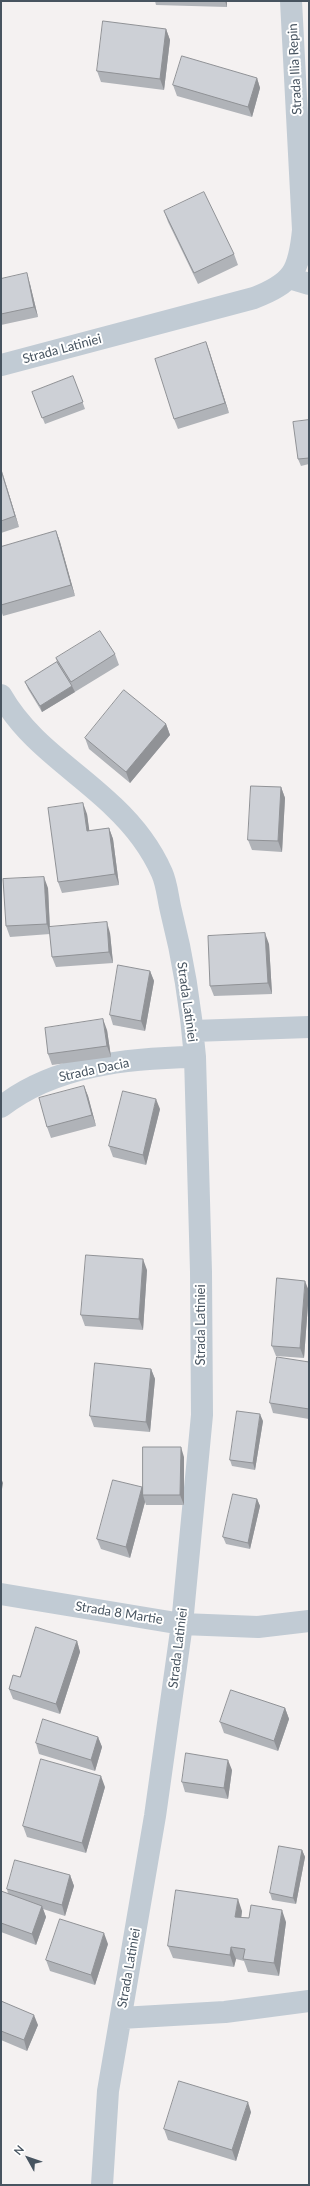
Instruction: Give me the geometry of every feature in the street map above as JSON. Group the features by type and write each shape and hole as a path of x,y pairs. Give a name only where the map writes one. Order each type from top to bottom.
{"street":[{"name":"Strada Ilia Repin","path":"124,333 254,298 299,281 303,230 291,1"},
{"name":"Strada Latiniei","path":"1,365 124,333"},
{"name":"Strada Latiniei","path":"1,695 11,713 49,753 114,806 138,832 162,873 177,934 193,1031 195,1057 201,1272 202,1415 182,1624 155,1816 108,2091 102,2185"},
{"path":"193,1031 309,1027"},
{"name":"Strada Dacia","path":"1,1107 18,1093 51,1079 111,1063 195,1057"},
{"name":"Strada 8 Martie","path":"1,1594 182,1624 258,1627 309,1621"},
{"name":"Strada Latiniei","path":"121,2018 225,2012 309,2001"}],"building":[{"path":"103,21 166,29 160,79 97,71"},
{"path":"182,56 257,78 248,107 173,85"},
{"path":"204,192 234,254 194,273 164,211"},
{"path":"27,273 34,307 1,314 1,279"},
{"path":"206,342 225,403 174,419 155,359"},
{"path":"73,376 83,402 42,418 32,392"},
{"path":"309,420 309,458 298,459 293,422"},
{"path":"1,470 15,516 1,521"},
{"path":"56,531 71,585 1,605 1,547"},
{"path":"100,631 115,654 71,682 56,658"},
{"path":"57,662 72,686 40,706 25,682"},
{"path":"124,690 166,724 126,772 85,738"},
{"path":"251,786 281,787 278,841 248,840"},
{"path":"83,803 87,831 109,828 115,874 58,882 48,808"},
{"path":"44,877 47,924 6,926 3,879"},
{"path":"107,922 109,952 52,957 49,927"},
{"path":"265,933 268,983 210,986 208,936"},
{"path":"118,965 150,971 141,1021 110,1015"},
{"path":"103,1019 107,1046 48,1054 45,1028"},
{"path":"84,1086 92,1115 47,1127 39,1098"},
{"path":"123,1091 156,1099 143,1155 109,1146"},
{"path":"86,1255 143,1259 139,1319 81,1315"},
{"path":"277,1278 305,1281 300,1348 272,1346"},
{"path":"277,1357 309,1362 309,1409 270,1403"},
{"path":"95,1363 151,1369 146,1422 90,1416"},
{"path":"237,1411 260,1414 253,1463 230,1460"},
{"path":"143,1447 181,1447 180,1495 143,1495"},
{"path":"113,1480 142,1487 126,1547 97,1539"},
{"path":"233,1494 257,1499 248,1543 223,1537"},
{"path":"36,1627 77,1641 56,1704 9,1689 13,1675 20,1677"},
{"path":"231,1690 285,1708 274,1741 220,1722"},
{"path":"43,1719 98,1737 91,1760 36,1743"},
{"path":"186,1753 228,1760 224,1788 182,1782"},
{"path":"41,1759 101,1776 82,1843 23,1826"},
{"path":"279,1846 302,1850 293,1898 270,1893"},
{"path":"15,1860 70,1875 62,1905 7,1889"},
{"path":"176,1890 238,1899 235,1917 249,1918 251,1905 282,1910 274,1963 243,1959 245,1949 231,1947 230,1955 168,1946"},
{"path":"1,1891 42,1906 32,1934 1,1923"},
{"path":"60,1919 104,1933 91,1975 46,1960"},
{"path":"1,2001 34,2015 24,2040 1,2031"},
{"path":"179,2081 248,2102 232,2150 164,2129"}]}
